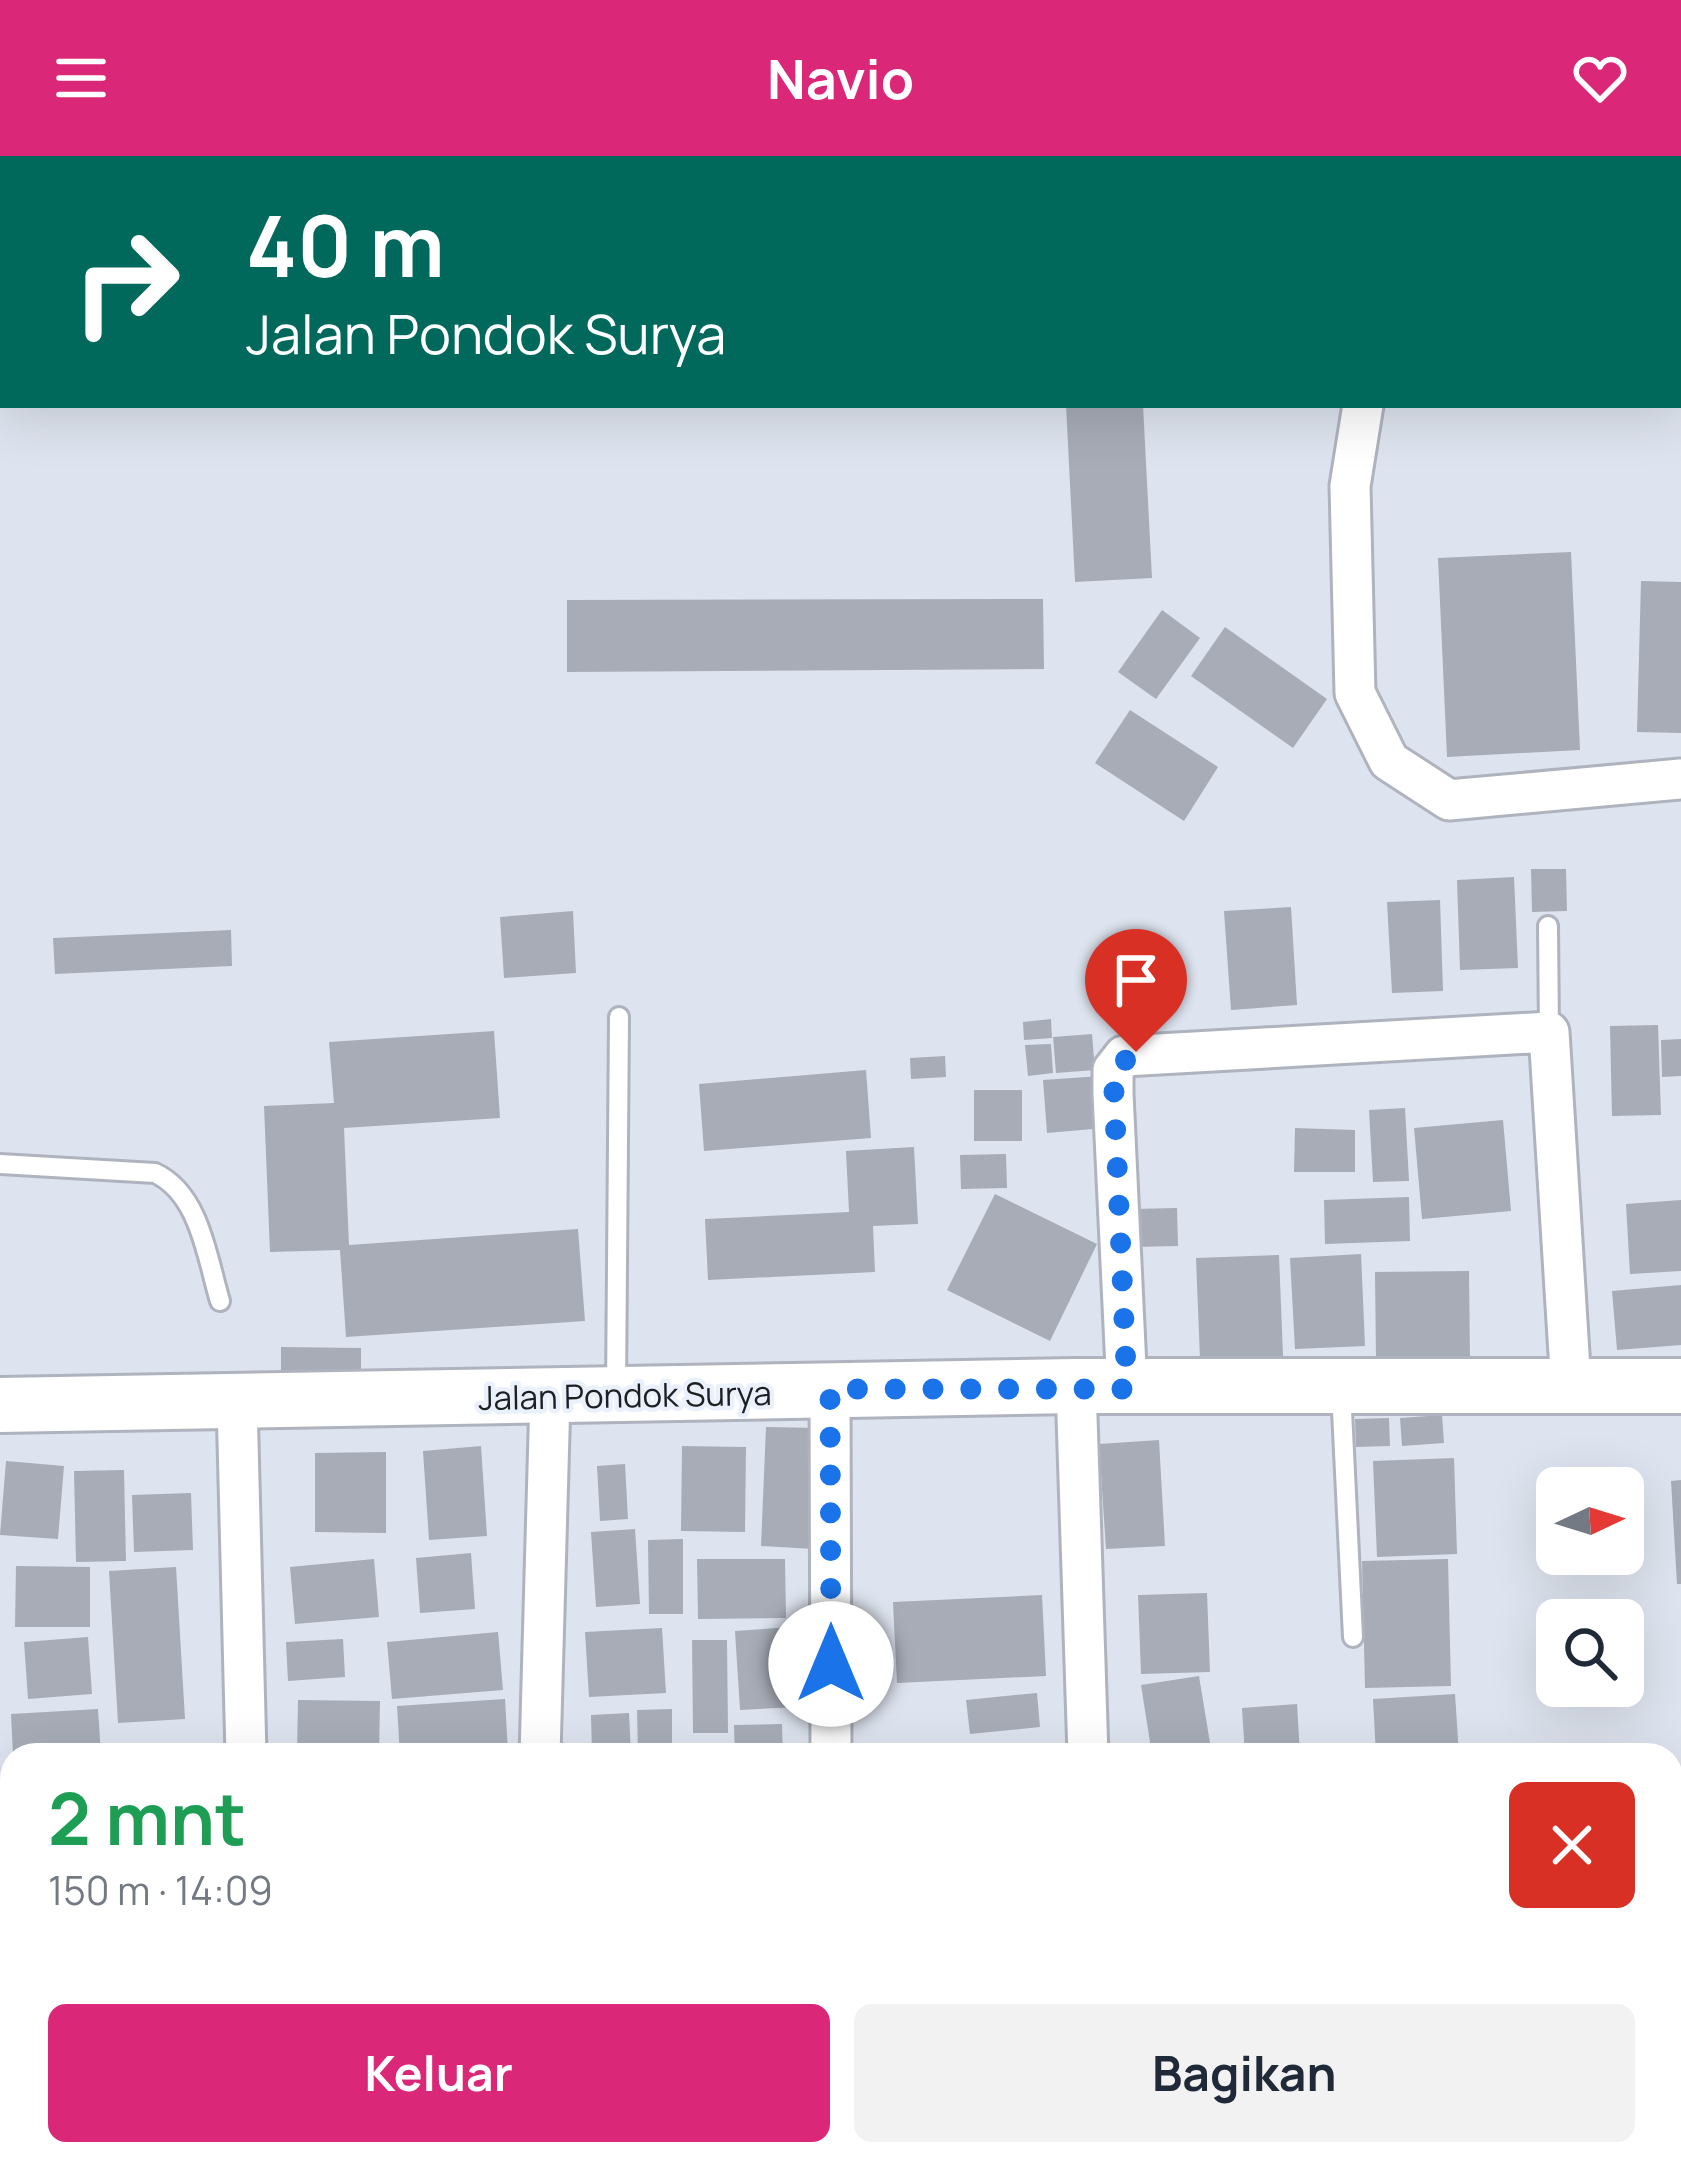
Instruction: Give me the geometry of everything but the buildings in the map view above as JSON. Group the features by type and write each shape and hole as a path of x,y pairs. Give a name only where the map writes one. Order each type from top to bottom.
{"street":[{"path":"1363,408 1350,486 1355,693 1389,761 1449,800 1681,778"},
{"path":"1088,1743 1113,1070 1124,1056 1549,1032 1571,1386"},
{"name":"Jalan Pondok Surya","path":"0,1405 830,1389 1681,1386"},
{"path":"830,1389 831,1743"},
{"path":"540,1743 550,1397"},
{"path":"237,1402 247,1743"}],"lane":[{"path":"1548,926 1549,1032"},
{"path":"616,1396 619,1017"},
{"path":"0,1164 155,1172 168,1179 181,1191 200,1232 220,1301"},
{"path":"1340,1384 1353,1637"}],"route":[{"path":"831,1664 830,1389 1127,1389 1113,1070 1124,1056 1136,1052"}]}
